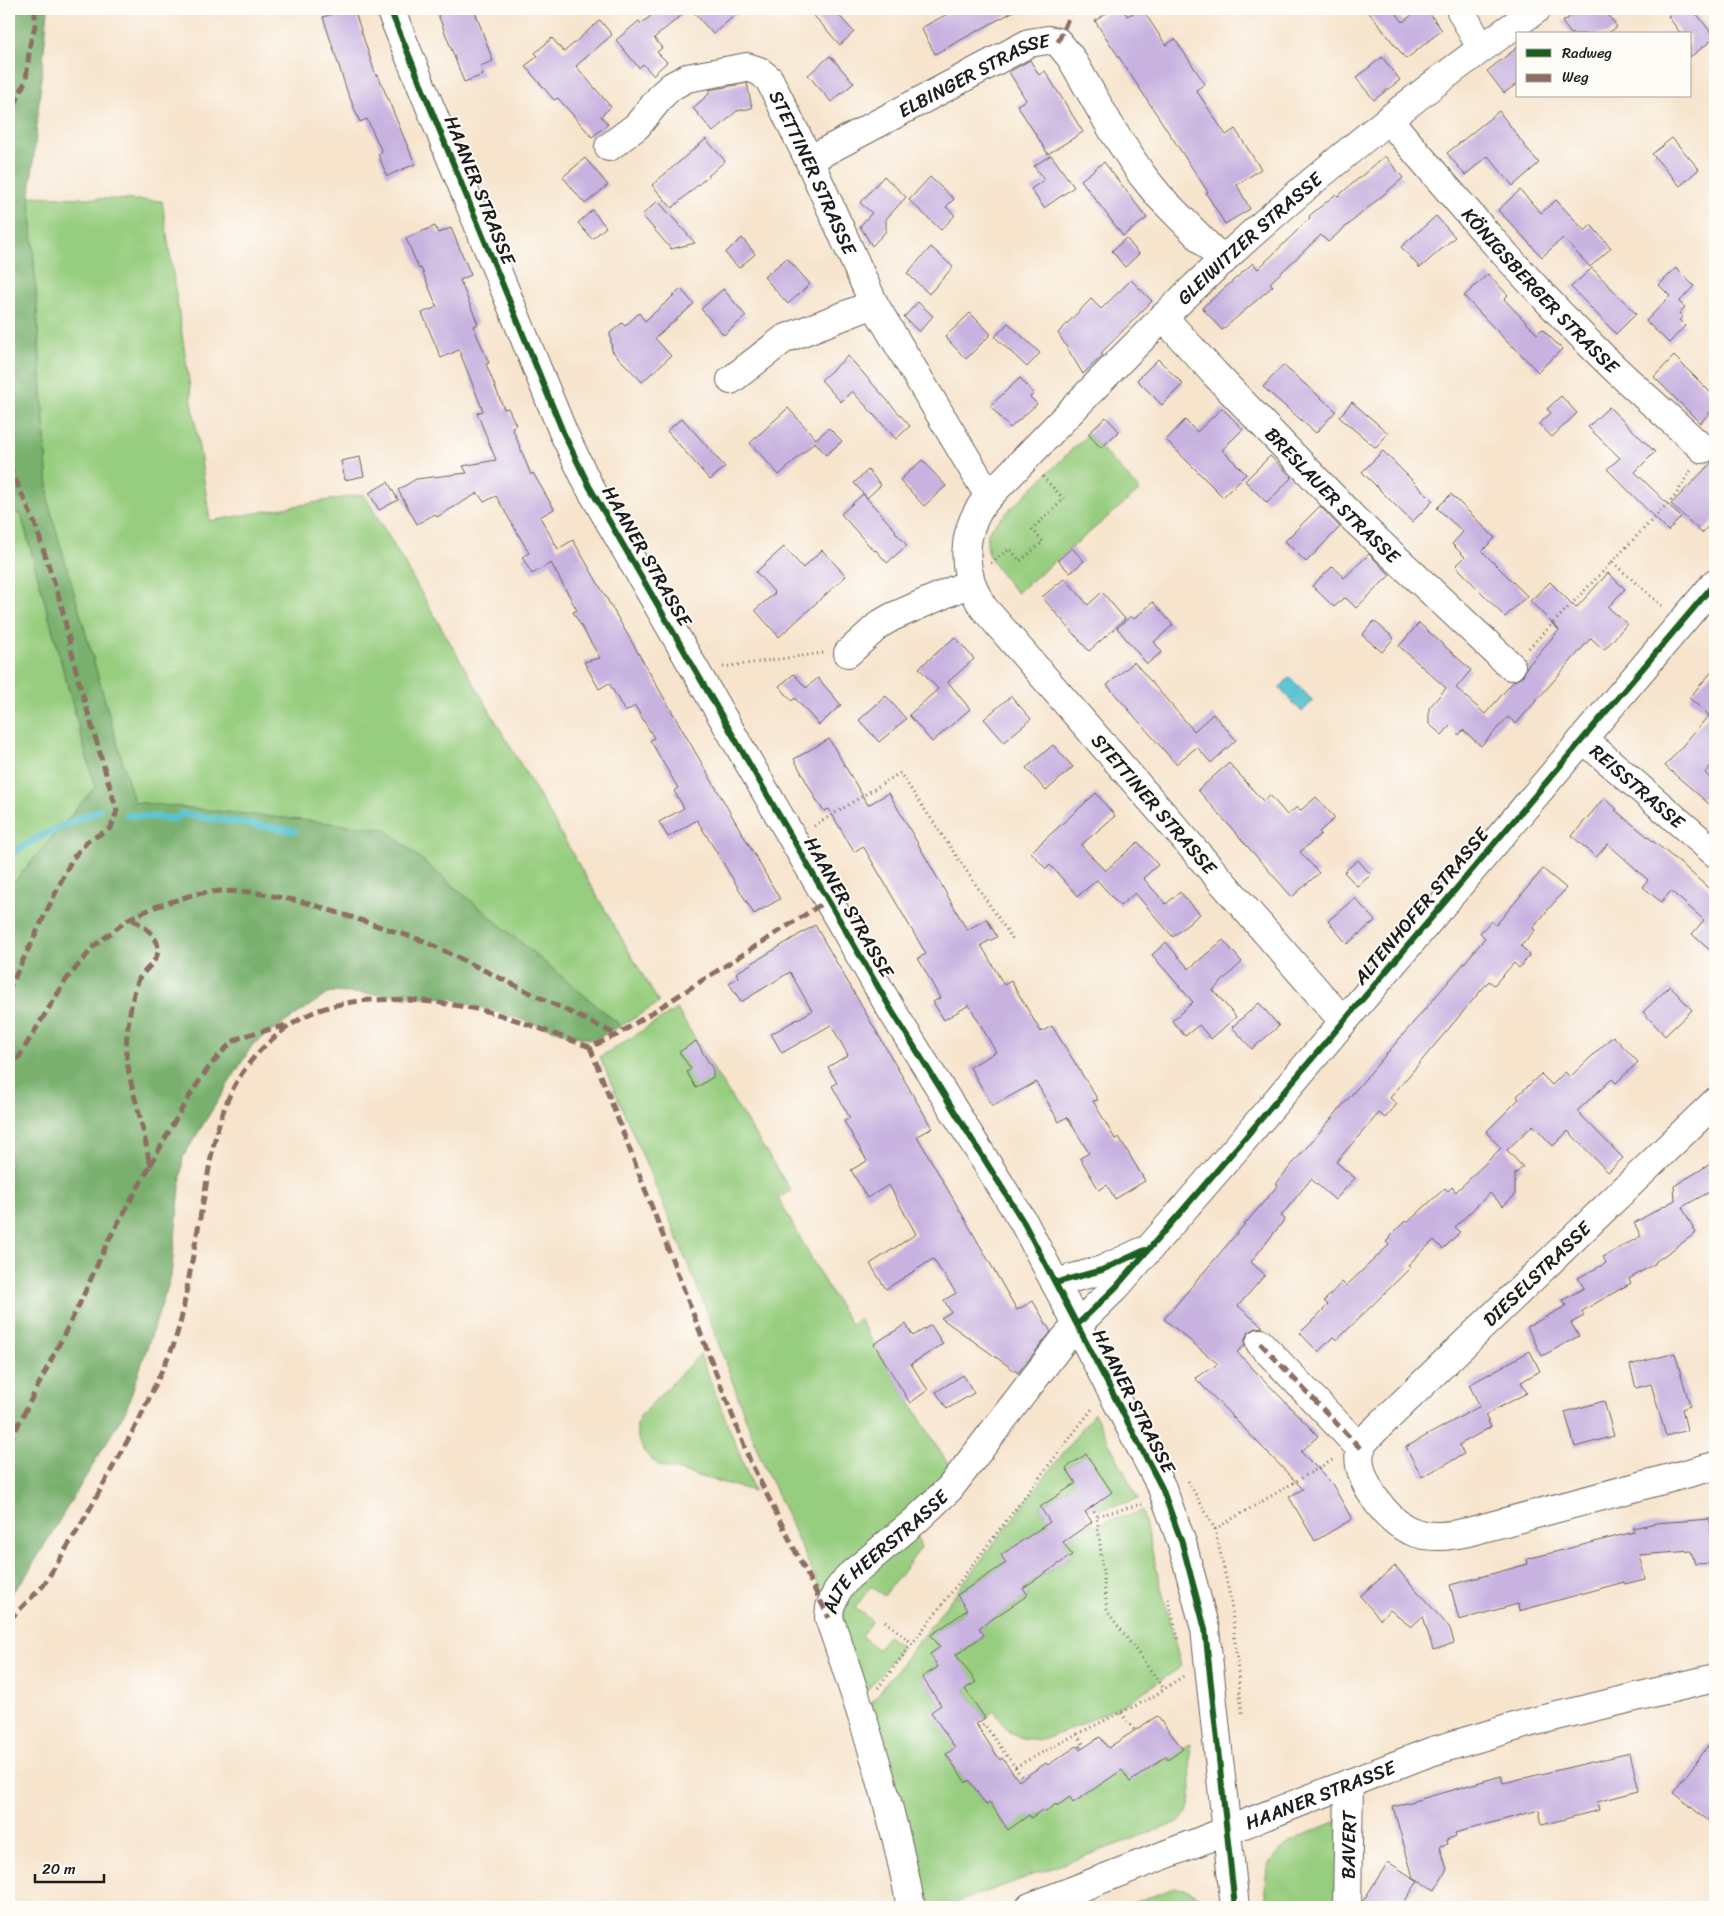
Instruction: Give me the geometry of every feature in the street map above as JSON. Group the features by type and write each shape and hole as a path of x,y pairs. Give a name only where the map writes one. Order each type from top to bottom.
{"street":[{"name":"HAANER STRASSE","path":"390,9 563,432 589,486 892,1011 1024,1223 1162,1488 1182,1543 1205,1629 1227,1831 1430,1752 1519,1726 1715,1678"},
{"path":"1460,9 1481,48"},
{"name":"GLEIWITZER STRASSE","path":"989,496 1164,317 1301,191 1481,48 1537,9"},
{"name":"ELBINGER STRASSE","path":"809,160 1029,43 1048,40 1058,42 1071,58 1113,131 1142,175 1159,196 1223,261"},
{"name":"STETTINER STRASSE","path":"609,147 637,126 663,94 672,86 687,78 747,68 759,71 769,79 809,160 874,304 989,496 974,516 968,536 969,579 983,607 1343,1021"},
{"name":"KÖNIGSBERGER STRASSE","path":"1389,120 1488,235 1556,309 1608,362 1703,449"},
{"path":"731,380 784,339 874,304"},
{"name":"BRESLAUER STRASSE","path":"1164,317 1222,381 1354,519 1511,666"},
{"path":"848,653 880,624 969,579"},
{"name":"ALTENHOFER STRASSE","path":"1077,1325 1116,1287 1715,583"},
{"name":"REISSTRASSE","path":"1583,739 1715,853"},
{"name":"DIESELSTRASSE","path":"1361,1449 1368,1438 1383,1423 1715,1102"},
{"name":"ALTENHOFER STRASSE","path":"1055,1283 1102,1270 1149,1248"},
{"name":"ALTE HEERSTRASSE","path":"911,1907 885,1798 861,1710 829,1618 830,1607 837,1591 848,1578 915,1521 950,1488 1077,1325"},
{"path":"1260,1343 1361,1449 1361,1467 1384,1512 1396,1524 1412,1532 1444,1537 1468,1532 1715,1466"},
{"name":"BAVERT","path":"1347,1907 1349,1783"},
{"path":"1030,1907 1227,1831 1235,1907"}],"path":[{"path":"1511,666 1676,495 1703,449"},
{"path":"969,579 1010,549 1020,561 1043,542 1032,529 1064,499 1026,458"},
{"path":"1612,562 1681,623"},
{"path":"698,675 729,665 826,653 848,653"},
{"path":"793,839 900,773 1014,941"},
{"path":"861,1710 1095,1405"},
{"path":"1215,1529 1335,1459 1361,1449"},
{"path":"1097,1516 1145,1504 1142,1498"},
{"path":"1090,1507 1097,1516 1107,1611 1164,1689"},
{"path":"1168,1598 1180,1645"},
{"path":"886,1621 912,1643"},
{"path":"1016,1767 1164,1689 1187,1674 1188,1683"},
{"path":"1121,1712 1134,1731"},
{"path":"978,1727 984,1724 1023,1779"},
{"path":"1077,1734 1084,1744 1079,1748"}],"green space":[{"path":"9,9 48,9 30,196 49,505 134,802 385,829 621,1026 593,1040 449,998 330,992 253,1044 183,1157 171,1277 126,1410 24,1579 9,1595 9,888 95,787 21,514 9,513"},
{"path":"30,196 162,201 210,521 364,494 659,1003 621,1026 385,829 134,803 49,505"},
{"path":"1088,434 1140,490 1017,593 999,572 990,555 987,547 987,538 990,529"},
{"path":"9,513 21,514 95,787 9,888"},
{"path":"677,1009 791,1191 778,1198 825,1283 851,1324 859,1319 954,1474 822,1593 760,1457 703,1301 600,1057"},
{"path":"700,1354 754,1491 660,1466 647,1455 639,1442 636,1426 641,1415"},
{"path":"1094,1413 1138,1499 1100,1510 1096,1503 1086,1454 1066,1468 1078,1486 1068,1488 1040,1507 1050,1522 1002,1555 1006,1563 957,1595 967,1610 932,1634 940,1647 930,1654 938,1666 922,1677 941,1705 955,1748 946,1755 966,1783 969,1780 986,1805 990,1803 1008,1830 1029,1815 1031,1818 1056,1804 1058,1806 1070,1797 1073,1802 1122,1770 1130,1781 1166,1756 1169,1759 1190,1743 1191,1798 1187,1813 1179,1822 944,1907 935,1907 922,1897 869,1706"},
{"path":"1142,1511 1181,1667 1127,1703 1042,1740 1022,1738 1009,1732 994,1711 985,1718 965,1689 975,1682 956,1655 983,1636 979,1628 1028,1596 1023,1588 1072,1555 1063,1542 1092,1522 1096,1528 1105,1522"},
{"path":"916,1532 921,1548 884,1596 871,1586 855,1608 872,1621 861,1636 877,1649 888,1636 902,1647 865,1693 843,1641 843,1603 856,1583"},
{"path":"1340,1820 1340,1907 1267,1907 1266,1876 1270,1864 1276,1855 1295,1840"},
{"path":"1174,1888 1192,1892 1199,1898 1204,1907 1122,1907"}],"water":[{"path":"1290,677 1313,701 1302,712 1279,688"}],"building":[{"path":"354,9 376,76 378,75 415,164 387,176 378,154 382,152 367,119 360,122 347,91 323,17"},
{"path":"436,9 474,9 493,61 480,66 483,75 464,82"},
{"path":"659,9 689,9 654,38 662,48 657,52 667,62 653,75 643,64 639,68 616,40 639,21 641,24"},
{"path":"691,9 742,9 713,34"},
{"path":"808,9 833,9 854,32 840,45"},
{"path":"957,9 1018,9 935,54 921,28"},
{"path":"1113,9 1123,9 1127,16 1142,9 1166,45 1175,39 1205,84 1196,90 1226,135 1235,129 1261,169 1237,185 1250,209 1225,224 1206,193 1208,192 1095,21"},
{"path":"1366,9 1393,9 1403,22 1419,9 1426,9 1442,30 1406,59"},
{"path":"1582,9 1604,9 1617,27 1610,32 1570,32 1562,22"},
{"path":"1678,9 1693,9 1715,38 1692,55 1692,32 1680,32 1668,16"},
{"path":"600,20 612,35 576,66 611,107 601,116 608,124 592,137 558,98 554,100 525,66 538,56 535,53 552,38 564,52"},
{"path":"1516,49 1516,84 1504,93 1487,71"},
{"path":"830,56 854,83 831,102 808,75"},
{"path":"1382,57 1400,80 1374,100 1356,78"},
{"path":"1030,60 1039,75 1045,71 1083,132 1048,154 1017,105 1026,100 1009,72"},
{"path":"747,83 752,108 737,111 713,132 693,108 709,94 709,90"},
{"path":"1499,111 1539,163 1513,186 1488,156 1465,175 1447,153"},
{"path":"1672,138 1699,169 1680,186 1652,154"},
{"path":"706,139 725,161 672,208 652,185"},
{"path":"1051,155 1074,187 1044,208 1031,189 1044,180 1034,166"},
{"path":"1385,156 1403,178 1328,242 1321,235 1270,283 1273,286 1222,330 1202,308 1253,263 1258,269 1310,218 1309,216 1336,194 1338,196"},
{"path":"585,158 608,185 585,204 563,177"},
{"path":"1104,162 1147,218 1123,236 1081,180"},
{"path":"884,176 906,197 886,219 886,231 872,246 860,226 872,213 860,203"},
{"path":"930,177 954,199 946,207 955,215 941,230 909,200"},
{"path":"1520,190 1541,213 1556,200 1585,231 1591,225 1611,248 1590,267 1563,238 1542,257 1498,210"},
{"path":"658,201 695,243 671,249 642,215"},
{"path":"592,210 606,227 592,239 578,223"},
{"path":"1436,216 1455,237 1420,268 1401,247"},
{"path":"435,226 438,233 451,228 471,275 460,280 478,324 473,326 489,363 486,364 504,409 508,408 516,425 512,427 531,475 533,473 554,509 540,517 558,549 573,540 780,899 754,914 697,820 668,837 659,822 684,808 674,791 678,788 650,740 654,738 635,706 625,712 609,683 599,689 584,662 600,658 573,612 577,610 551,563 532,574 522,557 529,553 496,496 484,502 478,493 437,517 435,514 417,524 398,490 416,479 467,473 463,466 496,460 477,413 483,411 459,350 441,358 422,313 437,307 406,238"},
{"path":"742,238 755,254 739,268 725,253"},
{"path":"1126,238 1139,254 1125,267 1112,251"},
{"path":"931,247 953,267 929,294 907,273"},
{"path":"787,258 810,284 788,304 764,277"},
{"path":"1592,268 1636,314 1616,334 1571,287"},
{"path":"1676,268 1694,286 1679,302 1685,307 1679,313 1683,317 1679,320 1685,326 1669,343 1646,321 1670,296 1659,285"},
{"path":"1488,274 1508,295 1504,299 1537,334 1542,329 1562,349 1538,372 1464,296"},
{"path":"1131,280 1152,301 1083,374 1058,333 1091,299 1101,309"},
{"path":"681,289 694,304 655,338 671,356 642,382 612,351 610,333 622,323 625,326 639,313 645,321"},
{"path":"723,289 746,316 724,335 701,309"},
{"path":"918,302 933,316 919,332 904,317"},
{"path":"970,313 991,334 966,359 945,337"},
{"path":"1008,323 1040,353 1027,367 995,337"},
{"path":"848,356 910,426 896,439 852,391 841,402 821,380"},
{"path":"1674,356 1715,397 1715,407 1700,423 1654,377"},
{"path":"1158,359 1183,384 1162,405 1137,380"},
{"path":"1283,365 1336,411 1316,433 1263,387"},
{"path":"1020,378 1034,394 1030,397 1037,404 1010,428 990,406"},
{"path":"1561,396 1577,413 1552,437 1539,424 1551,413 1547,409"},
{"path":"1352,402 1388,433 1376,448 1339,417"},
{"path":"1609,407 1655,452 1635,472 1681,517 1668,531 1607,469 1620,458 1588,427"},
{"path":"788,408 816,439 829,428 842,441 826,455 815,442 779,475 750,443"},
{"path":"1222,408 1243,429 1222,450 1246,474 1223,497 1166,440 1185,420 1197,432"},
{"path":"1106,417 1119,431 1101,448 1088,434"},
{"path":"682,418 725,467 710,480 667,431"},
{"path":"1383,451 1433,501 1412,522 1362,472"},
{"path":"1270,456 1292,477 1267,503 1245,481"},
{"path":"360,457 364,476 345,480 341,461"},
{"path":"1715,459 1715,519 1702,533 1671,504"},
{"path":"922,460 946,486 924,506 900,480"},
{"path":"868,470 881,485 867,498 854,483"},
{"path":"388,482 398,500 379,510 369,493"},
{"path":"863,494 907,545 887,563 841,514"},
{"path":"1451,494 1495,538 1482,551 1527,596 1505,617 1456,566 1465,557 1452,544 1463,532 1437,508"},
{"path":"1320,506 1340,527 1306,562 1285,541"},
{"path":"784,547 803,568 822,550 846,576 779,637 755,610 775,593 756,572"},
{"path":"1072,548 1084,561 1070,573 1058,560"},
{"path":"1369,554 1390,575 1356,608 1344,598 1334,607 1312,586 1333,566 1344,578"},
{"path":"1608,573 1625,589 1608,607 1627,624 1604,650 1591,638 1516,724 1508,717 1481,746 1463,730 1459,735 1450,726 1442,735 1429,724 1429,708 1446,688 1399,646 1419,623 1471,670 1456,688 1485,714 1514,681 1523,676 1526,668 1559,630 1530,601 1550,582 1576,608"},
{"path":"1065,578 1088,605 1102,592 1125,619 1089,651 1042,597"},
{"path":"1153,602 1173,625 1154,642 1162,652 1147,664 1117,628 1131,616 1134,619"},
{"path":"1374,621 1394,638 1382,652 1362,635"},
{"path":"955,637 974,659 948,682 970,709 932,742 909,715 938,689 919,668"},
{"path":"1134,662 1194,731 1213,714 1236,740 1211,763 1197,747 1176,764 1107,685"},
{"path":"1715,668 1715,761 1705,773 1715,783 1715,809 1665,766 1709,715 1689,698"},
{"path":"794,674 806,688 818,678 841,705 819,725 795,698 792,701 779,686"},
{"path":"886,696 906,719 879,742 859,720"},
{"path":"1011,696 1031,719 1004,742 984,719"},
{"path":"829,739 868,805 889,793 967,930 987,919 997,937 981,945 1004,985 1011,981 1041,1032 1052,1026 1098,1100 1093,1101 1115,1139 1119,1137 1145,1181 1115,1199 1107,1185 1099,1190 1080,1158 1089,1153 1067,1117 1059,1122 1036,1082 992,1106 970,1067 996,1052 969,1005 944,1020 933,1002 940,998 918,958 926,954 863,846 854,852 829,809 824,811 818,803 794,759"},
{"path":"1053,745 1073,767 1046,791 1026,768"},
{"path":"1229,763 1263,801 1270,795 1287,815 1297,807 1300,811 1316,797 1335,818 1319,832 1321,834 1300,852 1319,873 1292,897 1198,790"},
{"path":"1096,793 1115,816 1081,845 1105,871 1138,842 1158,865 1143,878 1166,904 1180,892 1200,914 1173,937 1135,893 1120,906 1097,880 1078,896 1050,865 1046,869 1031,852"},
{"path":"1604,798 1617,809 1615,810 1715,894 1715,955 1692,934 1704,920 1671,891 1661,902 1643,887 1648,880 1608,844 1596,857 1572,836"},
{"path":"1358,860 1371,875 1357,886 1344,872"},
{"path":"1543,869 1566,888 1533,928 1535,930 1521,946 1530,955 1519,968 1514,963 1494,985 1489,981 1390,1098 1397,1104 1385,1118 1379,1113 1336,1162 1355,1178 1335,1200 1311,1179 1281,1216 1285,1219 1251,1262 1265,1275 1238,1306 1263,1327 1249,1332 1245,1338 1245,1345 1237,1352 1318,1436 1301,1452 1331,1482 1352,1519 1315,1541 1289,1497 1303,1489 1195,1378 1218,1364 1164,1319 1278,1185 1276,1184 1283,1175 1485,938 1480,933 1491,921 1496,925"},
{"path":"1355,898 1375,921 1347,944 1328,921"},
{"path":"815,925 932,1128 917,1136 1017,1310 1033,1301 1051,1332 1018,1373 941,1318 951,1312 944,1300 956,1293 933,1259 886,1289 870,1264 916,1234 889,1185 867,1198 851,1170 867,1161 844,1121 850,1118 832,1086 837,1083 828,1067 848,1055 831,1025 782,1053 771,1034 812,1011 790,972 741,1002 729,983 739,977 736,973"},
{"path":"1223,940 1242,962 1213,990 1236,1017 1211,1039 1199,1025 1185,1036 1172,1021 1193,1002 1152,955 1166,942 1189,969"},
{"path":"1670,986 1692,1010 1665,1036 1643,1012"},
{"path":"1259,1003 1279,1026 1252,1049 1232,1027"},
{"path":"1613,1036 1638,1062 1616,1083 1612,1079 1577,1111 1623,1158 1608,1172 1568,1131 1553,1146 1533,1125 1507,1150 1523,1167 1515,1174 1515,1195 1503,1206 1490,1193 1455,1227 1460,1232 1443,1249 1434,1240 1408,1265 1410,1268 1337,1340 1333,1337 1318,1352 1300,1333 1328,1305 1324,1301 1342,1282 1346,1286 1389,1245 1386,1242 1389,1237 1405,1221 1407,1223 1445,1188 1448,1191 1452,1187 1456,1192 1501,1148 1486,1132 1519,1099 1517,1096 1541,1074 1552,1085 1565,1072 1570,1077"},
{"path":"696,1041 713,1070 713,1077 696,1088 687,1072 691,1069 679,1052"},
{"path":"1715,1161 1715,1189 1682,1207 1696,1233 1656,1263 1629,1279 1631,1283 1582,1311 1584,1316 1571,1323 1579,1336 1542,1356 1527,1327 1566,1306 1563,1300 1584,1288 1578,1278 1606,1263 1603,1257 1641,1236 1634,1223 1675,1200 1674,1186"},
{"path":"906,1324 913,1336 931,1325 943,1344 911,1364 928,1390 910,1403 874,1344"},
{"path":"1530,1351 1540,1371 1521,1382 1527,1393 1485,1415 1491,1427 1459,1445 1464,1454 1422,1477 1406,1447 1480,1406 1469,1385"},
{"path":"1675,1353 1690,1406 1682,1409 1687,1430 1666,1436 1651,1384 1636,1388 1630,1365"},
{"path":"963,1375 974,1393 947,1409 936,1392"},
{"path":"1604,1401 1614,1436 1575,1447 1565,1412"},
{"path":"1086,1454 1112,1492 1085,1512 1092,1522 1063,1542 1072,1555 1023,1588 1028,1595 979,1628 984,1635 956,1655 976,1682 965,1689 985,1718 976,1724 1000,1760 1002,1758 1019,1781 1077,1746 1080,1750 1100,1737 1108,1748 1157,1716 1183,1749 1168,1760 1166,1756 1130,1782 1122,1770 1073,1803 1070,1797 1044,1813 1042,1810 1031,1818 1029,1815 1008,1830 990,1803 986,1805 969,1780 966,1783 946,1754 955,1748 931,1712 941,1705 922,1677 938,1667 930,1654 940,1647 931,1635 967,1610 957,1595 1006,1563 1001,1555 1050,1522 1040,1507 1076,1483 1066,1468"},
{"path":"1710,1519 1714,1563 1695,1564 1691,1551 1639,1555 1645,1579 1625,1584 1624,1582 1519,1611 1518,1604 1459,1620 1450,1585 1528,1564 1527,1559 1634,1532 1633,1528 1656,1523"},
{"path":"1395,1566 1450,1628 1454,1643 1433,1650 1423,1616 1411,1627 1390,1610 1380,1619 1360,1596"},
{"path":"1715,1737 1715,1826 1673,1793"},
{"path":"1630,1753 1639,1791 1597,1802 1599,1810 1542,1825 1539,1810 1455,1833 1456,1836 1446,1840 1447,1844 1440,1846 1447,1869 1435,1890 1413,1877 1393,1807 1501,1776 1503,1783"},
{"path":"1388,1862 1418,1881 1401,1907 1363,1907 1363,1901"}],"waterway":[{"path":"9,855 43,835 99,810"},
{"path":"127,815 175,819 182,814 295,831"}],"marked path":[{"path":"9,119 26,79 30,44 35,26 35,9"},
{"path":"1058,42 1072,9"},
{"path":"9,465 35,524 61,604 78,679 117,811 111,828 88,841 72,859 9,989"},
{"path":"9,1073 66,980 95,945 130,918 155,907 195,894 220,891 253,892 308,903 424,941 617,1035"},
{"path":"9,1620 43,1586 82,1523 140,1418 174,1344 181,1320 212,1155 220,1123 228,1099 240,1076 256,1055 275,1037 314,1012 334,1005 356,1001 403,1000 450,1004 493,1013 590,1047 617,1035 828,900"},
{"path":"9,1443 79,1305 109,1239 150,1166 130,1076 126,1045 130,1014 137,985 139,979 157,956 158,947 151,934 130,918"},
{"path":"150,1166 188,1098 212,1063 224,1050 242,1037 288,1024"},
{"path":"590,1047 750,1461 829,1618"},
{"path":"1260,1343 1361,1449"}],"cycle path":[{"path":"390,9 563,432 589,486 892,1011 1024,1223 1162,1488 1182,1543 1205,1629 1235,1907"},
{"path":"1077,1325 1116,1287 1239,1145 1715,583"},
{"path":"1055,1283 1102,1270 1145,1250"}]}
